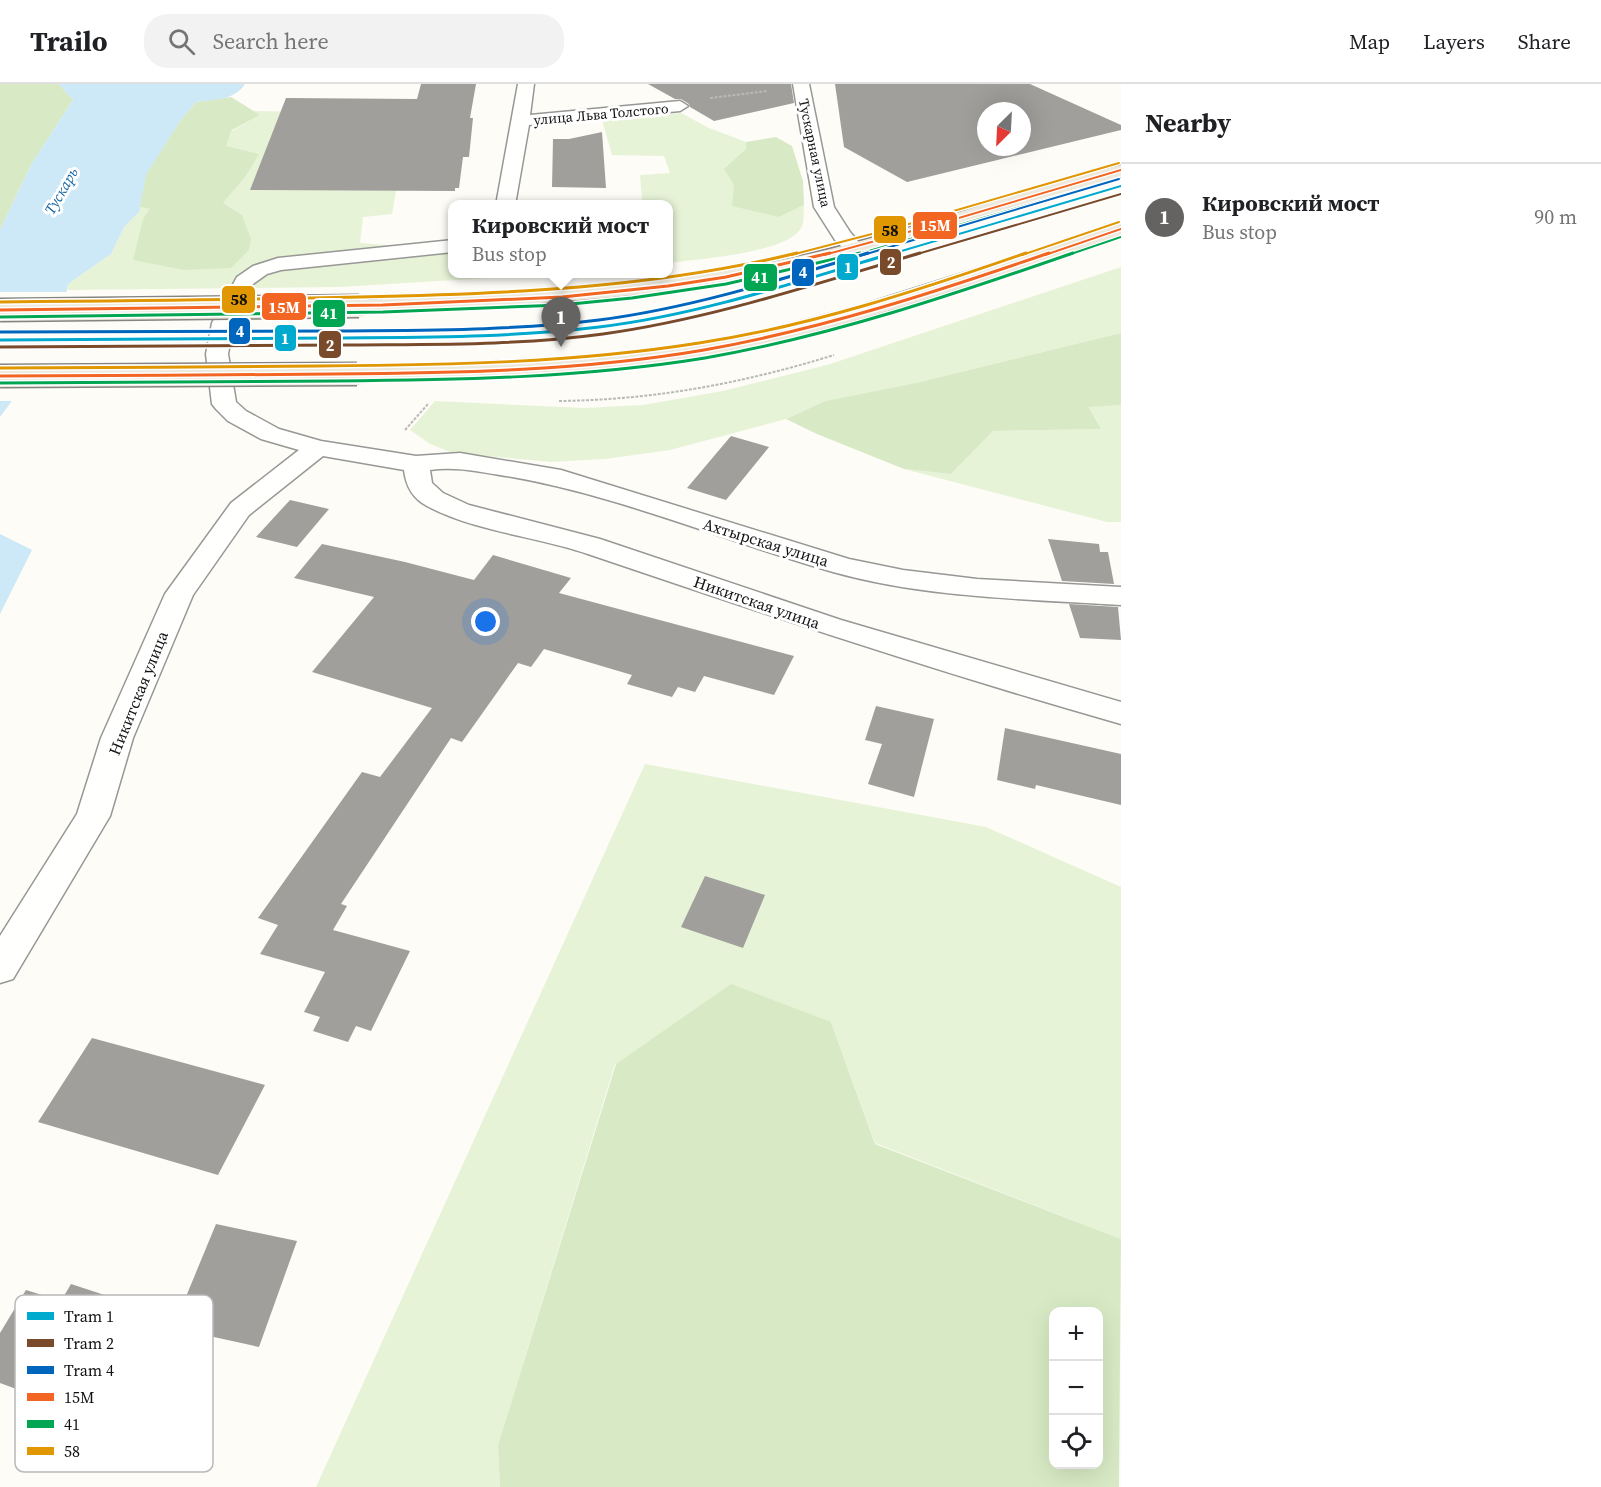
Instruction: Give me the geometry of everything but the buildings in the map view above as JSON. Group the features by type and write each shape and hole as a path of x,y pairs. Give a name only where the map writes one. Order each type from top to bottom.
{"main road":[{"path":"0,310 359,306 495,301 620,292 762,269 854,248 1121,170"},
{"path":"0,376 357,374 516,369 623,361 705,350 771,336 871,310 1121,229"}],"street":[{"path":"506,200 526,84"},
{"name":"Тускарная улица","path":"801,84 824,207 842,236 854,248"},
{"name":"улица Льва Толстого","path":"521,121 680,106"},
{"name":"Ахтырская улица","path":"448,247 278,264 260,270 244,281 223,323 217,354 224,404 237,416 270,434 318,448 416,464 460,461 561,478 843,566 903,579 977,588 1121,596"},
{"name":"Никитская улица","path":"0,968 93,816 117,738 179,594 240,508 318,448"},
{"name":"Никитская улица","path":"416,464 419,484 434,499 460,511 590,545 831,627 1121,713"}],"path":[{"path":"735,94 770,91"},
{"path":"403,433 430,402"}],"green space":[{"path":"0,84 59,84 73,100 31,165 0,230"},
{"path":"231,97 260,115 232,130 226,146 259,154 246,176 223,203 242,215 251,239 249,250 231,268 184,270 133,260 143,219 150,209 139,207 145,175 180,121 196,102"},
{"path":"253,111 373,113 401,163 392,214 363,217 360,243 448,250 448,278 490,278 339,287 67,290 68,284 111,254 124,227 139,212 139,207 150,209 133,260 223,203 246,176 258,154 225,147 232,131 260,115"},
{"path":"681,113 709,128 746,142 746,149 725,169 779,217 804,205 801,228 793,237 761,249 673,263 673,200 642,200 640,175 670,173 664,156 612,155 602,120"},
{"path":"776,137 792,146 803,181 804,205 779,217 732,206 734,185 724,169 746,149 746,142"},
{"path":"1121,267 1121,333 920,382 825,401 786,419 670,450 605,459 551,462 453,453 430,444 410,430 435,401 584,408 643,405 723,391 827,365"},
{"path":"1121,333 1121,405 1089,407 1101,429 993,431 951,474 904,469 786,419 825,401 920,382"},
{"path":"1121,405 1121,522 1107,522 904,469 951,474 993,431 1101,429 1089,406"},
{"path":"645,764 986,827 1121,887 1121,1239 875,1143 831,1022 615,1064 498,1445 500,1487 316,1487"},
{"path":"731,984 831,1022 875,1144 1121,1239 1119,1487 500,1487 498,1445 616,1064"}],"water":[{"name":"Тускарь","path":"59,84 245,84 235,94 196,102 180,121 146,175 139,212 124,227 111,254 68,284 56,341 0,417 0,230 31,165 73,100"},
{"path":"0,534 32,550 0,614"}],"pier":[{"path":"0,292 70,292 58,343 16,401 0,401"}],"tram line":[{"name":"4","path":"0,332 444,330 525,327 599,320 667,309 741,291 1119,179"},
{"name":"1","path":"0,340 444,337 525,334 600,327 668,316 743,298 1121,186"},
{"name":"2","path":"0,347 444,344 525,341 601,334 670,323 745,305 1121,194"}],"transit line":[{"name":"58","path":"673,278 838,244 1119,163"},
{"name":"15М","path":"0,310 383,305 526,300 633,291 726,277 783,265 896,236 1121,170"},
{"name":"41","path":"0,317 454,310 561,305 668,294 783,273 840,259 1121,178"},
{"name":"58","path":"0,368 463,364 559,359 655,350 755,333 861,306 913,291 1119,222"},
{"name":"15М","path":"0,376 464,372 560,367 656,357 757,340 862,313 915,298 1121,229"},
{"name":"41","path":"0,383 461,379 558,374 655,365 757,348 862,322 1121,237"},
{"name":"58","path":"0,302 453,295 560,290 672,278"}],"place":[{"name":"Кировский мост","path":"561,347"}]}
